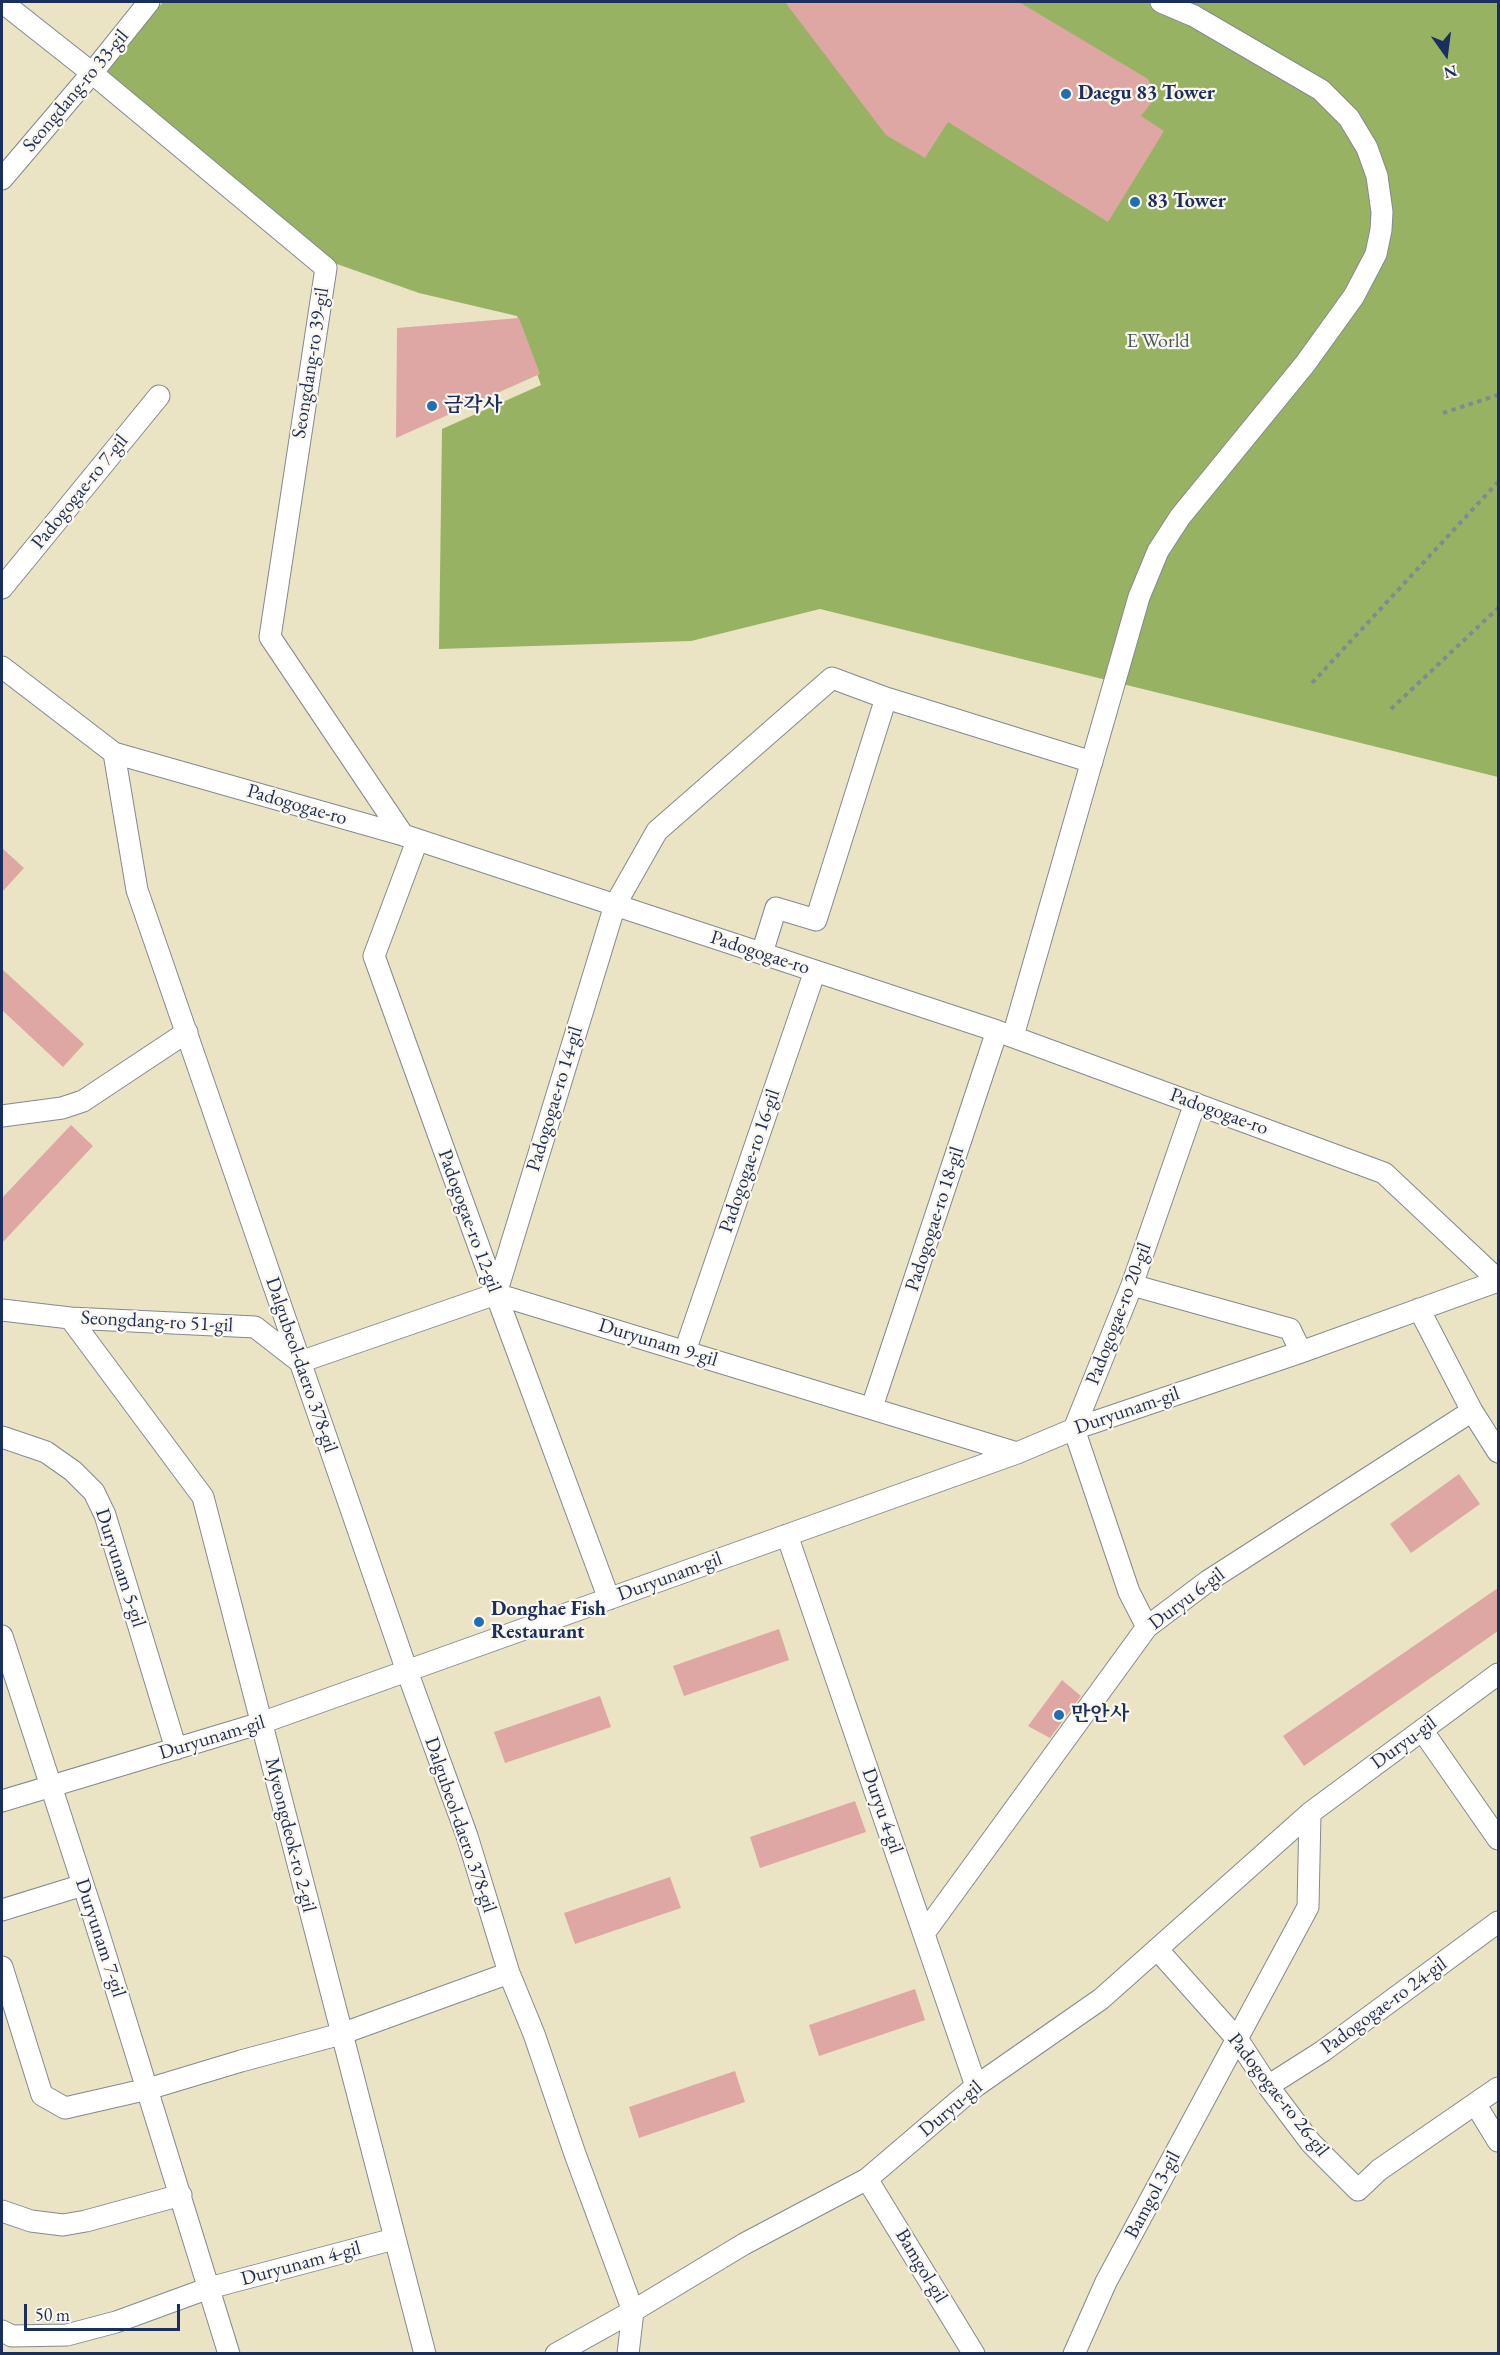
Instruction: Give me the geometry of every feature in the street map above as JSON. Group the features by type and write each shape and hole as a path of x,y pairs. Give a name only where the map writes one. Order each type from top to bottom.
{"street":[{"name":"Seongdang-ro 39-gil","path":"2,2 92,73 326,268 270,637 410,838"},
{"name":"Seongdang-ro 33-gil","path":"2,179 149,2"},
{"name":"Padogogae-ro 18-gil","path":"872,1407 1005,1033 1092,762 1139,597 1158,551 1180,517 1305,364 1354,296 1376,254 1382,230 1377,176 1367,148 1349,118 1321,90 1194,16 1161,2"},
{"name":"Padogogae-ro 7-gil","path":"2,588 159,396"},
{"name":"Padogogae-ro","path":"2,667 114,753 410,838 1005,1033 1384,1173 1498,1281"},
{"name":"Padogogae-ro 14-gil","path":"496,1294 615,905 657,831 832,678 886,698"},
{"path":"762,953 776,908 816,920 886,698 1092,762"},
{"name":"Dalgubeol-daero 378-gil","path":"114,753 137,890 407,1671 467,1836 509,1973 534,2034 633,2311 628,2354"},
{"name":"Padogogae-ro 12-gil","path":"410,838 374,956 609,1599"},
{"name":"Padogogae-ro 16-gil","path":"685,1351 815,971"},
{"path":"2,1116 62,1108 83,1101 187,1032"},
{"name":"Padogogae-ro 20-gil","path":"1074,1429 1132,1285 1195,1103"},
{"name":"Duryunam-gil","path":"2,1801 261,1723 1017,1453 1074,1429 1301,1352 1498,1281"},
{"path":"1132,1285 1290,1329 1301,1352"},
{"path":"300,1362 496,1294"},
{"name":"Duryunam 9-gil","path":"496,1294 1017,1453"},
{"path":"1419,1309 1472,1411 1498,1452"},
{"name":"Seongdang-ro 51-gil","path":"2,1310 70,1317 255,1327 300,1362"},
{"name":"Myeongdeok-ro 2-gil","path":"70,1317 203,1497 393,2239 425,2354"},
{"name":"Duryu 6-gil","path":"925,1932 1147,1627 1208,1581 1472,1411"},
{"path":"1074,1429 1129,1592 1147,1627"},
{"name":"Duryunam 5-gil","path":"2,1437 46,1452 73,1471 94,1492 105,1515 176,1749"},
{"name":"Duryu 4-gil","path":"787,1535 976,2086"},
{"name":"Duryunam 7-gil","path":"2,1636 10,1691 51,1786 148,2089 229,2354"},
{"name":"Duryu-gil","path":"556,2354 744,2244 867,2179 976,2086 1101,1999 1310,1813 1498,1674"},
{"path":"1422,1731 1498,1839"},
{"path":"1238,2040 1308,1907 1310,1813"},
{"path":"2,1910 83,1885"},
{"name":"Padogogae-ro 24-gil","path":"1268,2086 1323,2051 1498,1922"},
{"name":"Padogogae-ro 26-gil","path":"1157,1949 1238,2040 1268,2086 1311,2143 1358,2190 1379,2170 1498,2088"},
{"path":"2,1967 42,2095 65,2108 148,2089 341,2034 509,1973"},
{"name":"Bamgol 3-gil","path":"1074,2354 1106,2282 1238,2040"},
{"path":"1476,2105 1498,2141"},
{"name":"Bamgol-gil","path":"867,2179 974,2354"},
{"path":"2,2211 31,2221 63,2224 86,2221 181,2195"},
{"name":"Duryunam 4-gil","path":"2,2331 12,2336 67,2334 116,2322 209,2288 393,2239"}],"path":[{"path":"1443,412 1498,395"},
{"path":"1312,683 1498,482"},
{"path":"1391,709 1498,608"}],"green space":[{"name":"E World","path":"163,2 1498,2 1498,777 820,609 691,641 439,649 442,429 541,385 517,316 419,293 334,263 105,73"}],"building":[{"path":"785,2 1019,2 1148,79 1154,91 1152,102 1141,116 1164,131 1108,222 948,122 925,158 886,135"},
{"name":"금각사","path":"519,318 540,374 396,438 397,328"},
{"path":"2,848 24,868 2,892"},
{"path":"2,969 84,1044 63,1067 2,1010"},
{"path":"71,1125 93,1146 2,1243 2,1198"},
{"path":"1459,1474 1480,1504 1411,1553 1390,1524"},
{"path":"1498,1588 1498,1631 1304,1766 1283,1736"},
{"path":"779,1629 789,1660 684,1696 673,1666"},
{"name":"만안사","path":"1062,1680 1081,1696 1050,1738 1028,1726"},
{"path":"600,1696 611,1727 505,1763 494,1732"},
{"path":"855,1801 866,1832 760,1868 750,1837"},
{"path":"670,1877 681,1908 575,1944 564,1913"},
{"path":"915,1989 925,2020 819,2056 809,2025"},
{"path":"735,2071 745,2102 639,2138 629,2107"}],"place":[{"name":"Daegu 83 Tower","path":"1066,94"},
{"name":"83 Tower","path":"1135,202"},
{"name":"금각사","path":"432,406"},
{"name":"Donghae Fish Restaurant","path":"479,1622"},
{"name":"만안사","path":"1059,1715"}]}
